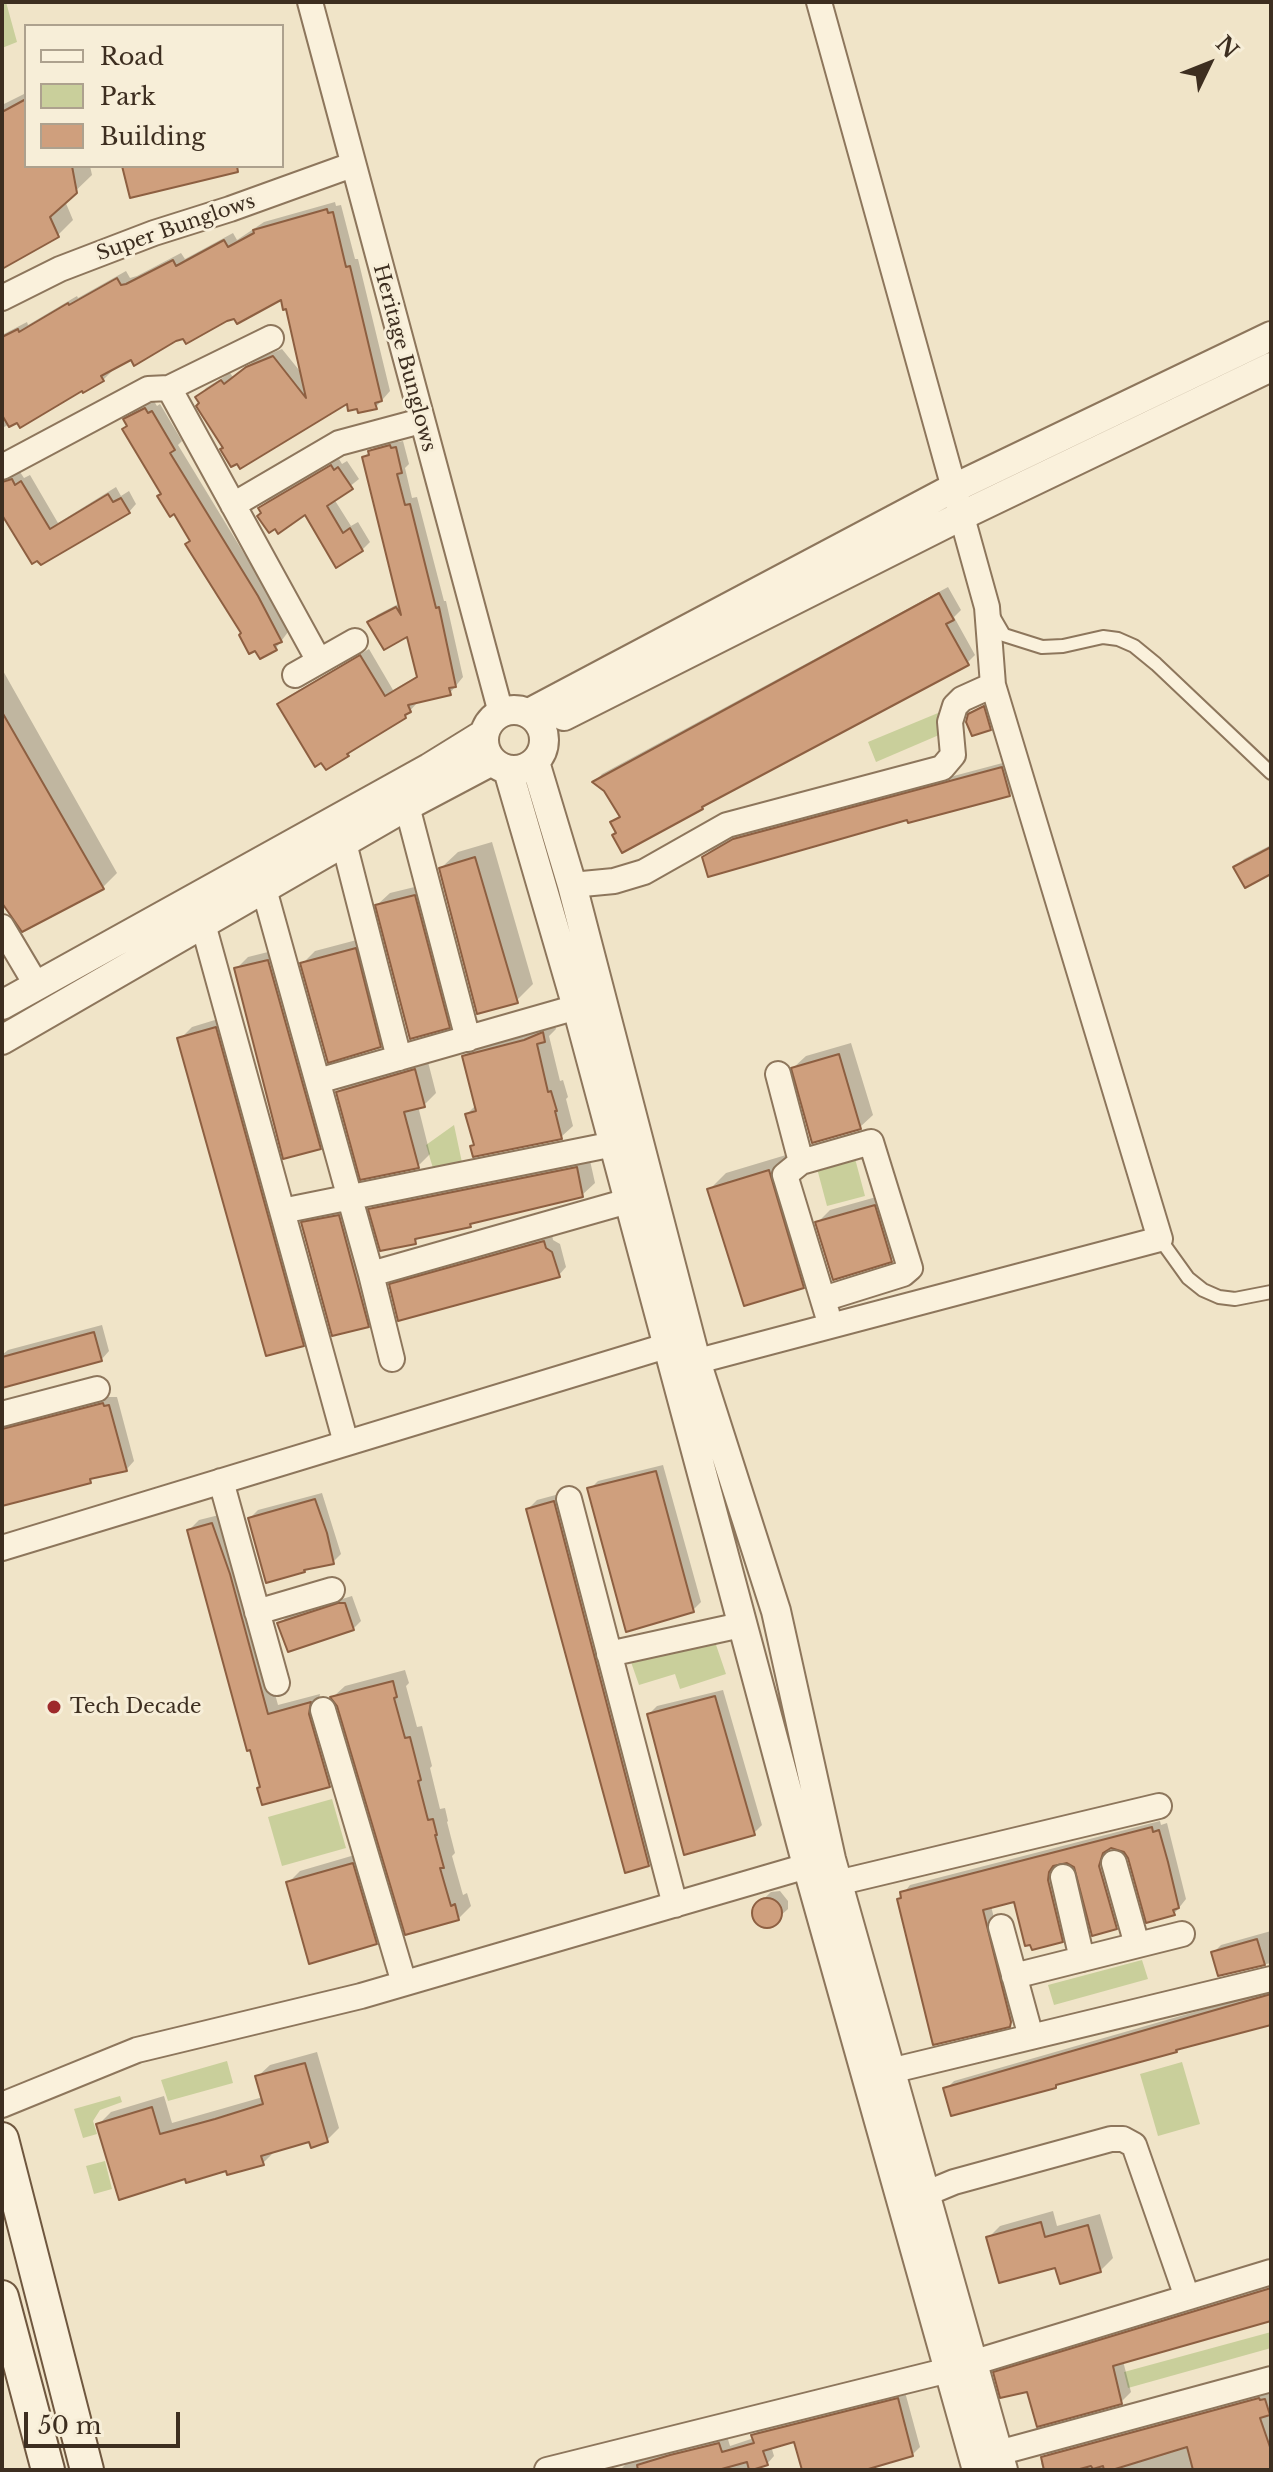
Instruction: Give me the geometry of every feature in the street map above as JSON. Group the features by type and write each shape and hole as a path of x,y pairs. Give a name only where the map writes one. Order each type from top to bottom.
{"main road":[{"path":"2,2139 87,2470"},
{"path":"2,2297 48,2470"}],"street":[{"name":"Heritage Bunglows","path":"310,2 421,421 513,740"},
{"path":"2,1548 346,1443 679,1358 831,1325 1160,1239 993,685 987,607 819,2"},
{"name":"Super Bunglows","path":"2,298 60,269 154,233 352,165"},
{"path":"2,1040 344,843 513,740 955,487 1271,336"},
{"path":"2,467 148,389 169,388 271,338"},
{"path":"2,1005 401,783 513,740 963,515 1271,367"},
{"path":"169,388 319,661"},
{"path":"233,505 339,443 421,421"},
{"path":"295,675 355,641"},
{"path":"572,885 614,881 644,872 727,825 942,768 953,755 950,722 955,706 962,699 993,685"},
{"path":"513,740 572,885 741,1625 890,2071 925,2194 961,2367"},
{"path":"513,740 577,1007 628,1201 679,1358 776,1611 825,1869 961,2367 993,2464 1271,2379"},
{"path":"407,806 468,1039"},
{"path":"344,843 399,1058"},
{"path":"264,889 392,1359"},
{"path":"203,924 346,1443"},
{"path":"2,927 37,986"},
{"path":"318,1081 577,1007"},
{"path":"778,1074 801,1162"},
{"path":"882,1129 927,1300"},
{"path":"823,1299 903,1274 910,1268 871,1142 801,1162 785,1175 823,1299 831,1325"},
{"path":"282,1211 614,1144"},
{"path":"371,1274 628,1201"},
{"path":"2,1414 97,1389"},
{"path":"221,1481 277,1683"},
{"path":"569,1499 675,1905"},
{"path":"257,1612 332,1590"},
{"path":"609,1654 741,1625"},
{"path":"323,1710 404,1983"},
{"path":"2,2105 137,2050 404,1983 675,1905 825,1869 1159,1806"},
{"path":"1114,1863 1137,1945"},
{"path":"1063,1877 1082,1959"},
{"path":"1001,1927 1031,2037"},
{"path":"1014,1976 1182,1934"},
{"path":"890,2071 1271,1979"},
{"path":"925,2194 968,2178 1111,2139 1123,2139 1134,2145 1187,2297"},
{"path":"547,2470 961,2367 1271,2272"}],"lane":[{"path":"987,607 1004,635 1021,642 1042,647 1063,646 1103,637 1134,646 1271,773"},
{"path":"1160,1239 1188,1278 1203,1290 1219,1297 1235,1299 1271,1292"}],"green space":[{"path":"2,2 6,2 17,42 2,48"},
{"path":"938,713 946,732 876,762 868,742"},
{"path":"454,1125 464,1172 436,1178 426,1145"},
{"path":"853,1151 865,1196 827,1206 815,1161"},
{"path":"713,1636 726,1674 680,1689 675,1674 639,1685 631,1662"},
{"path":"332,1799 346,1848 282,1866 268,1817"},
{"path":"1142,1960 1148,1979 1054,2005 1048,1985"},
{"path":"227,2061 233,2083 168,2101 161,2080"},
{"path":"1182,2062 1200,2124 1158,2136 1140,2074"},
{"path":"120,2096 122,2102 100,2110 93,2121 97,2134 83,2138 74,2109"},
{"path":"105,2161 112,2189 94,2194 86,2166"},
{"path":"1271,2332 1271,2348 1128,2388 1124,2372"}],"building":[{"path":"24,100 24,168 72,168 77,193 50,217 59,237 2,269 2,112"},
{"path":"122,168 237,168 238,172 130,198"},
{"path":"327,209 328,213 333,212 346,267 350,266 382,401 375,403 377,409 358,413 357,409 348,411 347,404 240,469 237,464 231,467 220,449 223,448 196,406 199,403 195,397 221,380 224,384 246,367 273,356 306,398 286,309 283,310 281,300 237,324 234,319 227,321 186,344 183,339 176,341 134,366 131,360 101,376 104,381 20,428 17,423 9,427 2,415 2,337 18,329 19,332 117,278 121,285 126,284 173,260 176,266 224,240 228,247 254,233 253,230"},
{"path":"145,408 148,413 152,411 175,450 170,453 258,596 282,642 274,645 277,650 260,659 255,651 249,654 239,635 241,633 185,544 190,541 174,514 170,517 157,496 161,494 122,429 127,426 123,419"},
{"path":"390,445 391,448 396,447 402,473 397,474 405,505 410,504 436,608 439,607 456,687 449,688 451,695 408,705 411,712 405,715 406,718 326,770 321,763 315,767 277,704 360,655 385,696 417,677 407,637 384,650 367,622 396,607 401,615 362,457 369,455 368,451"},
{"path":"331,465 334,470 338,467 353,489 327,506 343,533 350,528 363,551 336,568 305,515 278,534 275,529 269,533 257,516 261,513 258,508"},
{"path":"12,479 15,485 21,481 50,529 108,494 113,502 121,498 130,513 41,565 37,561 32,564 2,515 2,482"},
{"path":"939,593 954,620 946,624 969,665 622,853 612,835 616,833 610,822 620,817 604,791 592,782"},
{"path":"984,706 991,730 972,736 966,722 968,714"},
{"path":"2,712 104,889 22,932 2,903"},
{"path":"1002,767 1010,796 908,823 907,820 708,877 702,857 733,839"},
{"path":"1271,847 1271,874 1245,888 1233,867"},
{"path":"475,857 518,1003 477,1014 439,868"},
{"path":"415,895 450,1028 410,1039 375,905"},
{"path":"356,948 381,1047 328,1063 300,963"},
{"path":"268,960 321,1149 283,1159 234,968"},
{"path":"216,1027 304,1346 266,1356 177,1038"},
{"path":"543,1032 545,1042 537,1044 562,1139 473,1157 470,1146 474,1145 465,1114 476,1111 462,1056"},
{"path":"839,1054 861,1129 812,1143 791,1068"},
{"path":"415,1069 425,1107 404,1112 419,1168 360,1180 336,1092"},
{"path":"577,1167 583,1197 470,1224 471,1227 415,1239 416,1244 380,1251 368,1209"},
{"path":"769,1170 804,1288 744,1306 707,1189"},
{"path":"875,1205 892,1262 833,1280 815,1222"},
{"path":"339,1215 369,1327 332,1336 301,1222"},
{"path":"544,1241 546,1248 552,1252 560,1277 398,1321 389,1284"},
{"path":"94,1332 102,1361 2,1388 2,1357"},
{"path":"103,1403 104,1406 109,1405 127,1471 2,1506 2,1429"},
{"path":"656,1471 694,1612 626,1632 587,1488"},
{"path":"315,1499 334,1564 266,1583 248,1518"},
{"path":"554,1501 649,1866 625,1873 526,1509"},
{"path":"212,1523 230,1574 268,1714 311,1702 309,1714 330,1787 262,1805 250,1750 247,1751 187,1530"},
{"path":"345,1603 354,1630 288,1652 277,1623"},
{"path":"393,1681 397,1697 394,1698 405,1738 410,1737 428,1820 433,1819 444,1868 440,1868 451,1906 455,1904 459,1920 405,1935 337,1706 330,1697"},
{"path":"715,1696 755,1835 684,1855 647,1714"},
{"path":"1152,1827 1153,1832 1159,1830 1168,1862 1179,1908 1173,1910 1175,1915 1146,1923 1128,1858 1124,1852 1111,1848 1103,1853 1099,1866 1117,1929 1092,1936 1074,1867 1067,1863 1053,1866 1048,1880 1063,1942 1032,1950 1030,1945 1025,1946 1014,1902 983,1910 1010,2027 933,2045 897,1899 901,1898 900,1892"},
{"path":"353,1863 377,1944 309,1964 286,1882"},
{"path":"767,1898 778,1902 782,1913 778,1924 767,1928 756,1924 752,1913 756,1902"},
{"path":"1257,1939 1265,1965 1218,1976 1211,1952"},
{"path":"1271,1994 1271,2025 951,2116 943,2088"},
{"path":"305,2063 328,2142 311,2148 309,2142 261,2156 264,2165 227,2175 226,2171 186,2183 185,2179 119,2200 96,2124 152,2107 160,2134 215,2119 263,2104 255,2076"},
{"path":"1041,2222 1045,2237 1088,2225 1101,2272 1060,2284 1055,2268 999,2283 986,2237"},
{"path":"1271,2288 1271,2321 1113,2366 1122,2404 1037,2427 1027,2392 1000,2398 993,2372"},
{"path":"898,2398 913,2456 865,2470 802,2470 794,2442 763,2451 768,2465 752,2470 749,2470 747,2462 718,2470 638,2470 637,2465 670,2455 719,2443 722,2452 754,2443 751,2435"},
{"path":"1259,2398 1265,2399 1270,2415 1260,2418 1271,2450 1271,2470 1193,2470 1187,2447 1112,2470 1104,2470 1103,2466 1093,2469 1091,2466 1076,2470 1044,2470 1041,2457"}],"place":[{"name":"Tech Decade","path":"54,1707"}]}
